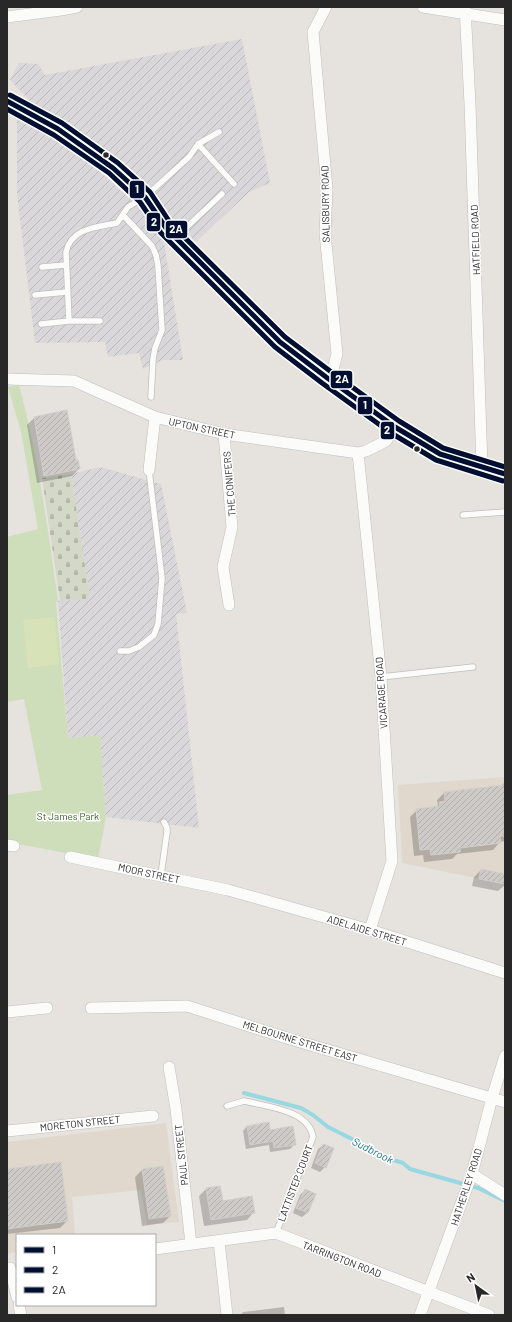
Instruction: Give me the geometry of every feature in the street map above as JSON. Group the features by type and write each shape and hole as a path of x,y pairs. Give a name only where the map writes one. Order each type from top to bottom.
{"main road":[{"path":"7,101 58,129 113,168 145,197 166,228 280,342 326,377 395,427 440,454 505,474"}],"street":[{"path":"7,17 77,7"},
{"name":"SALISBURY ROAD","path":"326,7 313,32 326,189 325,233 337,354 333,369 326,377"},
{"path":"423,7 465,10 505,20"},
{"name":"HATFIELD ROAD","path":"465,10 470,112 482,467"},
{"name":"UPTON STREET","path":"7,379 74,381 155,417 224,434 358,453 366,451 386,441 395,427"},
{"path":"149,470 155,417"},
{"name":"THE CONIFERS","path":"224,434 232,527 223,567 229,605"},
{"name":"VICARAGE ROAD","path":"358,453 381,677 392,861 370,930"},
{"name":"MOOR STREET","path":"70,857 228,890"},
{"name":"ADELAIDE STREET","path":"228,890 370,930 505,973"},
{"name":"MELBOURNE STREET EAST","path":"91,1008 186,1006 290,1039 505,1102"},
{"path":"7,1012 47,1008"},
{"name":"HATHERLEY ROAD","path":"420,1315 472,1175 492,1098 505,1056"},
{"name":"PAUL STREET","path":"169,1067 176,1109 191,1244"},
{"name":"MORETON STREET","path":"7,1130 153,1116"},
{"path":"472,1175 505,1195"},
{"name":"TARRINGTON ROAD","path":"156,1249 276,1233 489,1315"},
{"path":"219,1241 227,1315"},
{"path":"7,1268 10,1268 16,1293"}],"lane":[{"path":"69,321 66,265 66,252 68,244 72,239 88,229 117,223 128,207 145,197 189,157 198,144 219,132"},
{"path":"198,144 234,184"},
{"path":"176,238 222,194"},
{"path":"123,215 152,246 156,255 158,266 162,330 155,348 153,359 151,397"},
{"path":"42,267 66,265"},
{"path":"34,295 67,292"},
{"path":"41,324 69,321 100,321"},
{"path":"120,652 129,651 139,647 154,635 158,624 162,578 149,470"},
{"path":"464,515 505,512"},
{"path":"381,677 473,667"},
{"path":"161,875 167,832 164,822"},
{"name":"LATTISTEP COURT","path":"227,1106 244,1101 294,1114 302,1118 312,1129 313,1137 276,1233"}],"shaded area":[{"path":"242,39 270,183 249,192 196,242 144,189 107,156 31,102 10,80 19,63 38,64 45,75"},
{"path":"17,113 94,166 164,233 164,243 183,360 163,360 143,369 139,353 108,357 105,342 35,343 17,194"},
{"path":"100,467 161,484 187,613 176,614 199,828 106,817 100,736 68,738 58,601 90,599 71,474"},
{"path":"505,777 505,884 402,863 398,785"},
{"path":"166,1123 179,1222 147,1225 141,1190 72,1197 75,1234 16,1234 16,1252 7,1254 7,1142"}],"green space":[{"name":"St James Park","path":"19,385 37,466 58,601 56,602 68,738 100,735 106,817 98,859 7,842 7,795 42,790 24,699 7,702 7,537 38,529 21,432 8,387"},
{"path":"71,474 90,599 60,601 42,478"},
{"path":"54,617 59,664 28,668 23,620"}],"building":[{"path":"67,410 76,460 78,460 80,469 44,476 34,417"},
{"path":"505,785 505,836 500,836 501,843 460,848 460,852 431,855 430,849 420,850 416,809 440,806 439,802 445,801 444,792"},
{"path":"481,869 505,874 505,884 479,879"},
{"path":"269,1122 270,1130 293,1126 296,1145 274,1148 273,1141 250,1145 247,1126"},
{"path":"323,1144 334,1148 326,1168 315,1163"},
{"path":"61,1162 68,1221 7,1229 7,1169"},
{"path":"163,1166 171,1216 149,1219 142,1169"},
{"path":"220,1186 223,1201 252,1196 255,1213 211,1220 206,1188"},
{"path":"305,1189 316,1194 308,1213 296,1208"}],"waterway":[{"name":"Sudbrook","path":"244,1093 301,1108 328,1127 387,1158 403,1163 410,1169 478,1188 505,1201"}],"transit line":[{"name":"2A","path":"10,95 62,123 118,163 150,192 171,224 285,337 330,371 399,421 443,448 505,467"},
{"name":"1","path":"7,101 58,129 113,168 145,197 166,228 280,342 326,377 395,427 440,454 505,474"},
{"name":"2","path":"7,109 54,135 109,173 140,202 161,233 275,347 322,383 391,433 436,460 503,481"}]}
